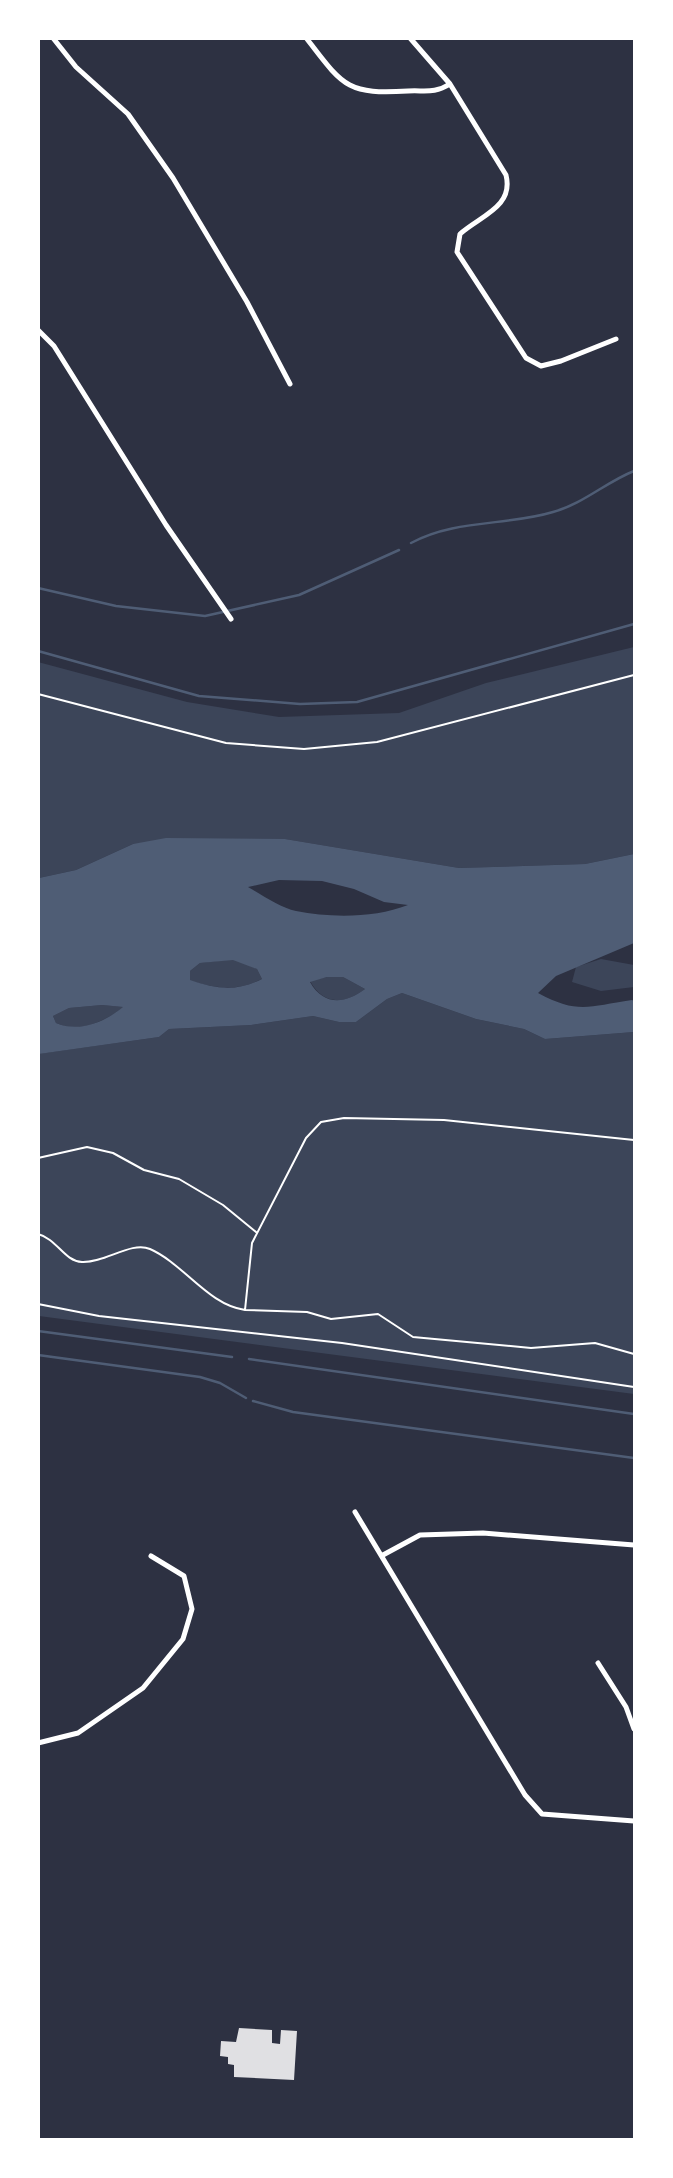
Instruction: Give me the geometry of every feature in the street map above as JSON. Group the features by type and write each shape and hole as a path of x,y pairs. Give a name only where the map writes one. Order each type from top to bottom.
{"street":[{"path":"53,38 76,67 128,114 173,178 247,302 290,384"},
{"path":"410,38 450,84 503,169 508,183 505,197 498,207 460,234 457,252 466,270 526,358 541,366 561,362 616,339"},
{"path":"307,39 330,71 359,90 382,94 432,93 450,84"},
{"path":"38,330 54,346 229,618"},
{"path":"355,1511 525,1795 542,1814 635,1821"},
{"path":"383,1555 420,1535 483,1533 635,1545"},
{"path":"38,1743 78,1733 143,1688 183,1639 192,1609 184,1576 151,1556"},
{"path":"598,1663 626,1707 635,1729"}],"path":[{"path":"38,694 226,743 303,749 341,747 396,738 635,675"},
{"path":"245,1310 248,1265 257,1233 306,1138 321,1122 344,1118 444,1120 635,1140"},
{"path":"38,1158 87,1147 113,1153 144,1170 179,1178 223,1205 257,1233"},
{"path":"38,1234 50,1237 73,1261 99,1261 131,1248 150,1249 223,1304 245,1310 307,1312 331,1320 378,1314 413,1337 531,1348 595,1343 635,1354"},
{"path":"38,1304 99,1316 342,1343 635,1387"}],"shaded area":[{"path":"634,647 634,854 585,864 459,868 285,839 133,844 76,870 39,878 38,662 187,702 279,717 399,713 486,683"},
{"path":"166,838 285,839 459,868 585,864 634,854 634,943 556,976 538,993 564,1004 584,1007 632,1000 634,1032 545,1039 524,1029 476,1019 402,993 387,999 356,1022 339,1022 313,1016 251,1025 169,1029 159,1037 39,1054 39,878 76,870 133,844","holes":["279,880 322,881 354,889 384,902 408,905 367,914 338,916 310,913 284,907 248,887","233,960 257,969 262,979 244,986 226,988 190,980 190,971 200,963","327,977 343,977 365,989 349,998 334,1000 321,995 310,982","102,1005 123,1007 108,1017 83,1026 56,1023 53,1016 69,1008"]},
{"path":"234,959 257,969 262,979 243,986 226,988 190,981 190,971 200,963"},
{"path":"601,959 634,965 634,987 601,991 572,982 576,967"},
{"path":"343,977 365,989 349,998 334,1000 321,995 310,981"},
{"path":"402,993 476,1019 524,1029 545,1039 634,1032 634,1394 39,1316 38,1054 159,1037 169,1029 251,1025 313,1016 339,1022 356,1022 387,999"},
{"path":"102,1005 124,1007 109,1017 83,1026 56,1023 53,1016 69,1008"}],"building":[{"path":"239,2028 272,2030 272,2043 280,2044 281,2030 297,2031 294,2080 234,2077 234,2065 228,2064 228,2057 220,2056 221,2041 236,2042"}],"waterway":[{"path":"411,543 428,535 463,526 553,512 574,504 634,471"},
{"path":"38,588 116,606 205,616 299,595 399,550"},
{"path":"38,651 199,696 300,704 357,702 634,624"},
{"path":"38,1331 232,1357"},
{"path":"38,1355 200,1377 220,1383 246,1398"},
{"path":"249,1359 634,1414"},
{"path":"253,1401 293,1412 634,1458"}]}
